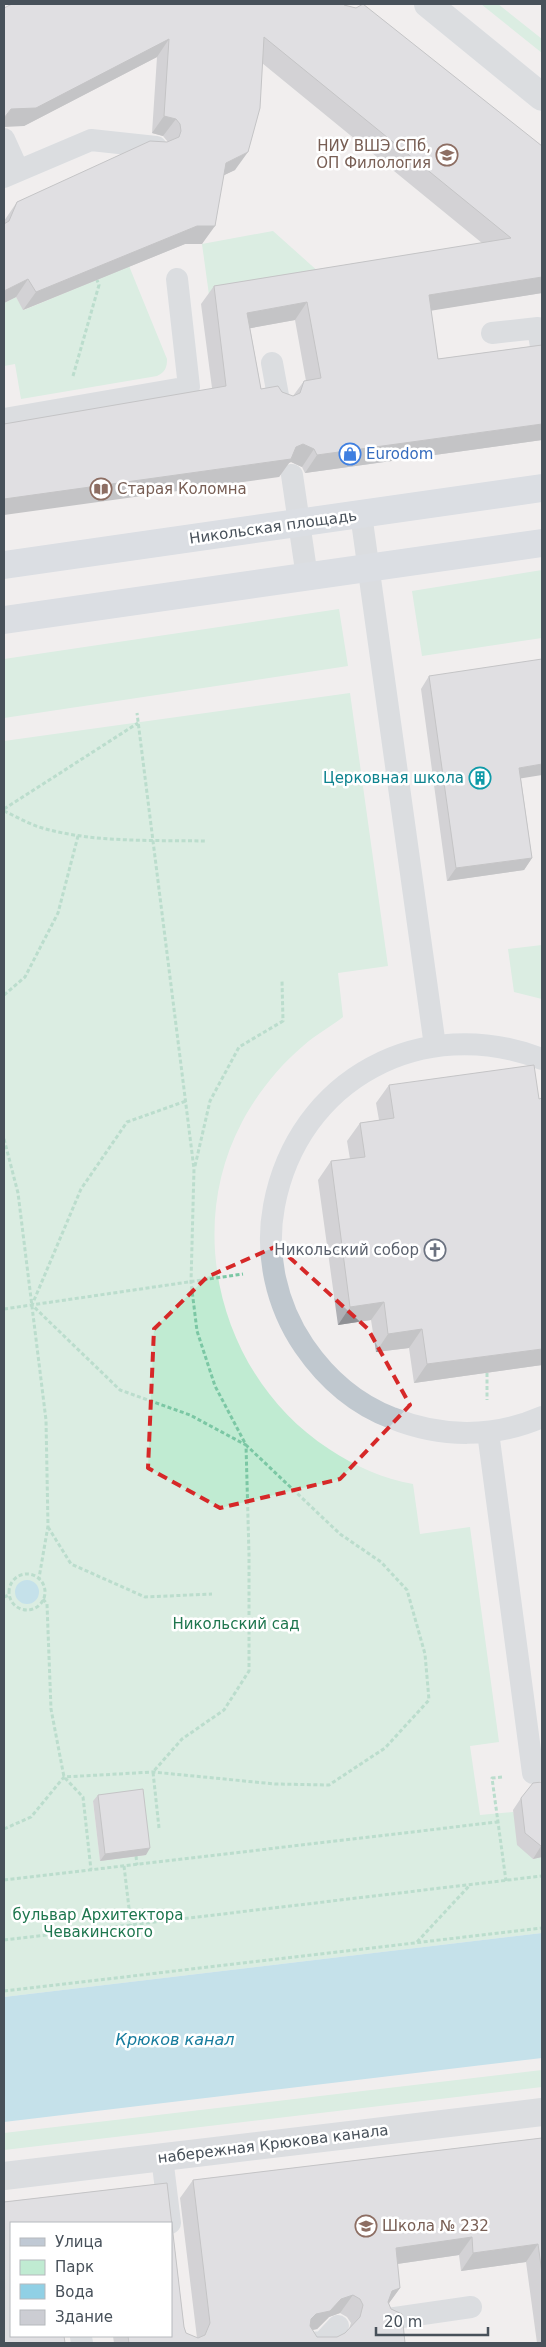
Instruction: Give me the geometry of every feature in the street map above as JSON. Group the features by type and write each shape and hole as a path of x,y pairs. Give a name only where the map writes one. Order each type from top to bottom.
{"main road":[{"name":"Никольская площадь","path":"4,565 542,488"},
{"path":"4,620 542,543"}],"street":[{"path":"428,4 542,97"},
{"name":"набережная Крюкова канала","path":"4,2176 542,2112"}],"lane":[{"path":"4,139 11,174 91,140 156,147"},
{"path":"4,419 190,387 177,279"},
{"path":"492,333 538,328 542,353"},
{"path":"272,363 279,401"},
{"path":"292,475 307,577"},
{"path":"360,514 435,1046"},
{"path":"542,1059 520,1050 482,1043 435,1046 406,1052 371,1067 339,1089 312,1116 292,1149 278,1184 271,1222 271,1256 279,1298 295,1333 316,1365 344,1391 376,1412 412,1426 449,1433 488,1432 524,1424 542,1417"},
{"path":"488,1432 533,1772"},
{"path":"162,2157 170,2222"},
{"path":"388,2319 471,2307"},
{"path":"310,2343 323,2342 338,2326"}],"path":[{"path":"64,409 98,285 96,280"},
{"path":"137,713 194,1168 191,1282 197,1331 216,1386 246,1445 249,1555 249,1671 224,1710 182,1738 153,1772 159,1828"},
{"path":"4,810 138,722"},
{"path":"4,810 38,827 78,836 205,841"},
{"path":"4,994 25,978 58,913 78,836"},
{"path":"194,1168 210,1101 239,1048 283,1021 282,981"},
{"path":"32,1305 81,1189 127,1122 186,1101"},
{"path":"4,1139 18,1193 46,1420 48,1526 39,1578 45,1590 43,1599 33,1608 24,1610 13,1603 9,1595 11,1582 18,1576 31,1574 39,1578"},
{"path":"4,1309 218,1278"},
{"path":"4,1828 31,1817 64,1777 153,1772 275,1784 329,1785 385,1748 428,1700 425,1654 407,1590 381,1562 340,1534 246,1445 190,1415 120,1390 32,1305"},
{"path":"48,1526 71,1564 145,1597 212,1594"},
{"path":"4,1597 9,1595"},
{"path":"43,1599 47,1604 51,1709 64,1777 83,1797 91,1870"},
{"path":"506,1881 492,1778 533,1772"},
{"path":"4,1880 497,1822"},
{"path":"136,1856 137,1865"},
{"path":"124,1866 131,1925"},
{"path":"4,1940 542,1876"},
{"path":"416,1943 470,1885"},
{"path":"4,1991 542,1928"}],"highlighted area":[{"path":"277,1246 368,1329 410,1405 340,1479 220,1508 148,1468 154,1329 207,1277"}],"green space":[{"path":"481,4 498,4 542,39 542,53"},
{"path":"273,231 330,282 210,302 202,244"},
{"path":"129,266 167,359 164,371 157,376 21,399 15,364 4,366 4,303 16,297 24,310"},
{"path":"542,570 542,638 422,656 412,591"},
{"path":"339,609 348,666 4,718 4,659"},
{"name":"Никольский сад","path":"350,693 388,966 338,973 343,1017 308,1042 285,1062 269,1081 242,1122 224,1166 216,1211 215,1257 224,1302 240,1345 263,1385 293,1420 329,1449 349,1461 380,1475 413,1484 420,1534 470,1527 499,1742 470,1746 480,1815 513,1812 533,1859 542,1857 542,1933 4,1997 4,741","holes":["139,1796 146,1855 100,1860 93,1802"]},
{"path":"542,945 542,999 514,992 508,949"},
{"path":"542,2070 542,2087 4,2150 4,2133"}],"water":[{"path":"27,1580 36,1583 39,1592 36,1601 27,1604 18,1601 15,1592 18,1583"},
{"name":"Крюков канал","path":"542,1933 542,2058 4,2122 4,1997"}],"building":[{"path":"12,4 344,4 356,8 363,4 542,146 542,277 429,295 438,359 542,345 542,424 317,455 314,449 303,444 296,447 291,459 4,499 4,424 226,386 214,286 511,238 264,37 260,108 248,152 226,163 215,226 197,226 36,292 28,279 4,291 4,224 9,221 17,202 150,141 167,142 179,137 181,131 180,124 176,119 164,116 169,39 36,108 11,109 4,118 4,8","holes":["307,302 321,378 304,381 300,393 293,396 282,392 278,386 261,389 247,313"]},
{"name":"Церковная школа","path":"542,659 542,764 519,768 532,858 456,868 429,676"},
{"name":"Никольский собор","path":"534,1065 539,1099 542,1098 542,1349 427,1364 422,1329 388,1334 384,1302 350,1307 331,1161 365,1157 360,1123 394,1118 389,1085"},
{"path":"542,1782 541,1846 525,1833 521,1798 533,1783"},
{"path":"143,1789 150,1848 105,1854 98,1795"},
{"name":"Школа № 232","path":"542,2138 542,2273 538,2244 473,2253 472,2237 396,2248 400,2288 392,2291 388,2302 391,2309 402,2314 405,2343 129,2343 128,2337 172,2337 172,2225 186,2333 198,2338 205,2335 210,2323 193,2180","holes":["353,2295 360,2299 363,2305 360,2317 345,2333 337,2337 317,2337 310,2326 311,2319 316,2314 330,2311 341,2299"]},
{"name":"Школа № 232","path":"167,2183 172,2222 10,2222 10,2337 64,2337 65,2343 4,2343 4,2202"}],"place":[{"name":"НИУ ВШЭ СПб, ОП Филология","path":"447,155"},
{"name":"Eurodom","path":"350,454"},
{"name":"Старая Коломна","path":"101,489"},
{"name":"Церковная школа","path":"480,778"},
{"name":"Никольский собор","path":"435,1250"},
{"name":"Школа № 232","path":"366,2226"}],"park label":[{"name":"бульвар Архитектора Чевакинского","path":"98,1924"}]}
